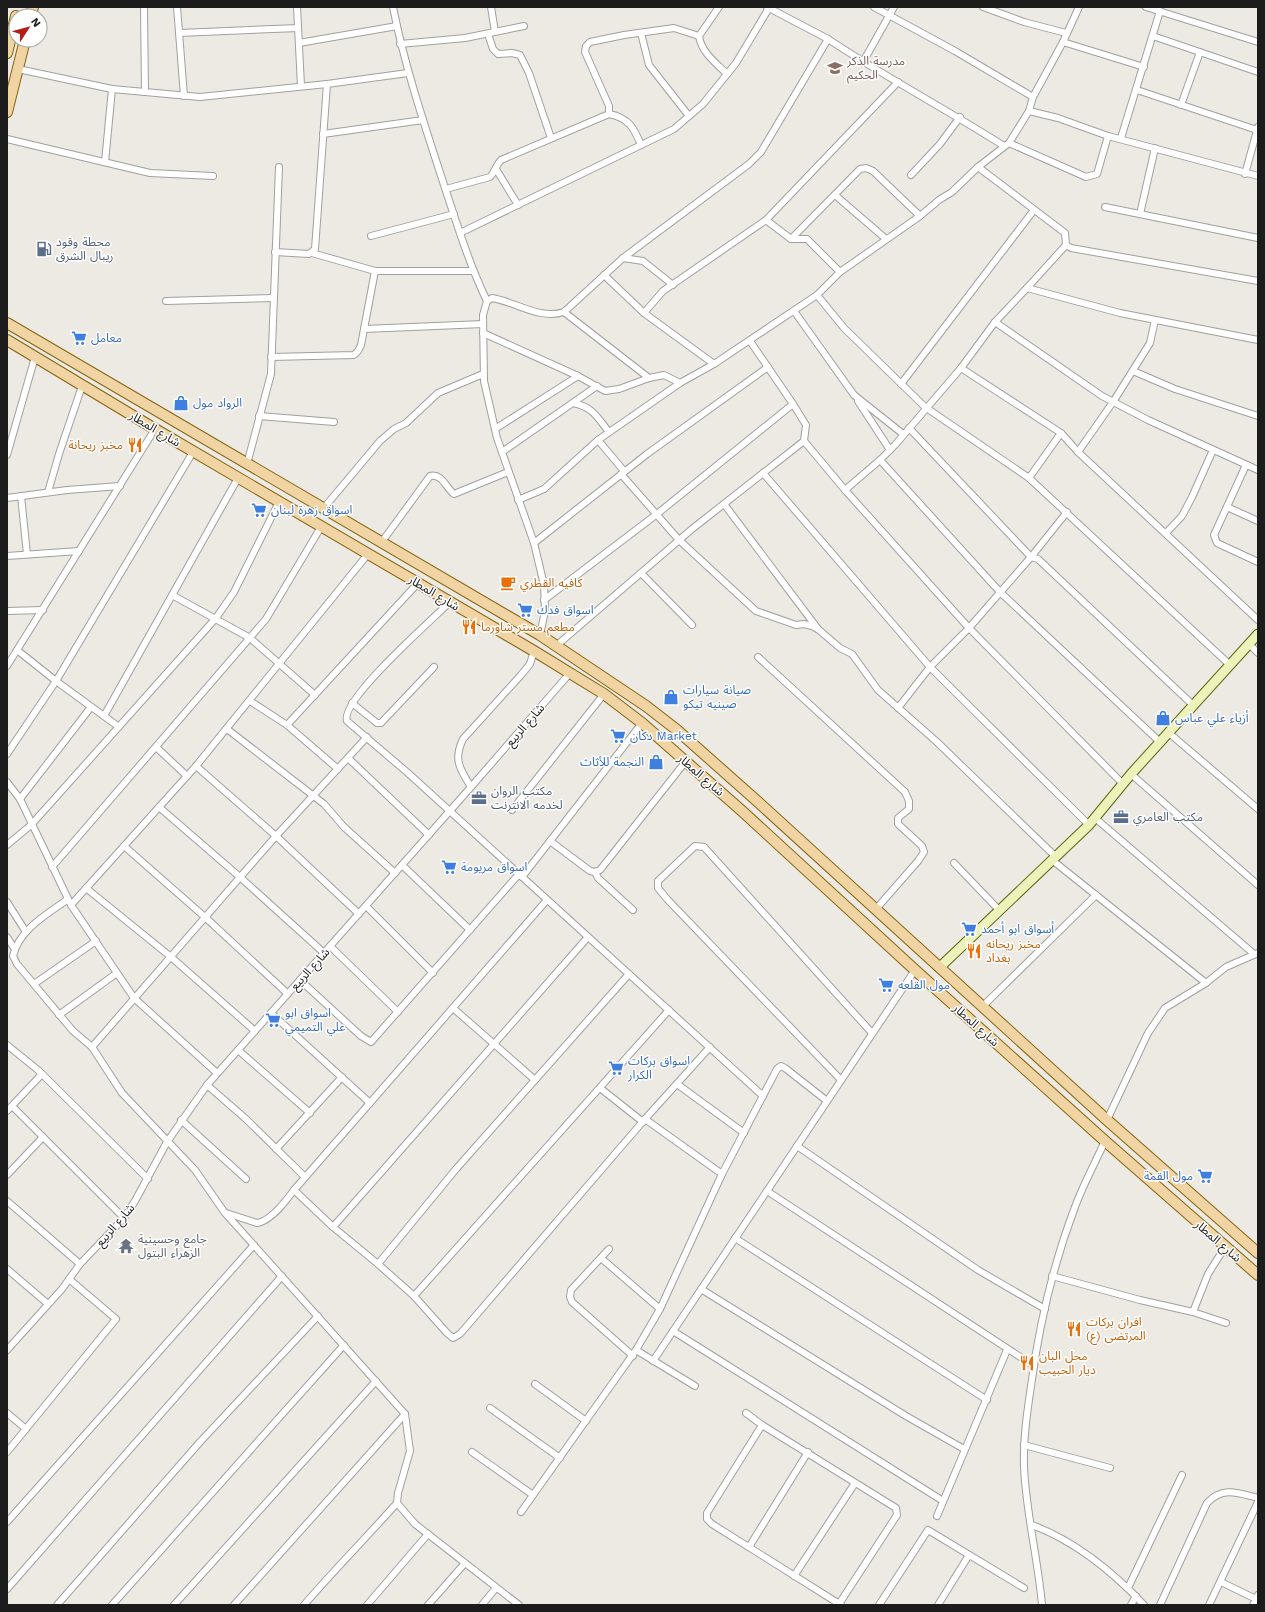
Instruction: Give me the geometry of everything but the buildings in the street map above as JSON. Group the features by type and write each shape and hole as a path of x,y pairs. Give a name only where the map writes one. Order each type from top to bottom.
{"main road":[{"path":"8,50 16,46 22,51"},
{"path":"7,112 23,48"},
{"name":"شارع المطار","path":"7,323 540,635 677,730 744,789 1107,1120 1258,1253"},
{"name":"شارع المطار","path":"7,340 193,452 534,651 604,694 642,723 686,761 1105,1142 1258,1275"},
{"path":"124,411 132,408 134,402 132,397"},
{"path":"153,428 152,417 160,413"},
{"path":"403,574 410,570 411,560"},
{"path":"421,585 427,578 434,574"},
{"path":"732,802 740,798 744,789"},
{"path":"755,823 758,813 766,809"}],"street":[{"path":"144,7 145,92"},
{"path":"177,7 184,96"},
{"path":"297,7 301,86"},
{"path":"393,7 400,44 408,73 472,271 487,302"},
{"path":"491,7 495,32"},
{"path":"699,36 719,7"},
{"path":"874,7 955,51 1033,97"},
{"path":"863,62 894,7"},
{"path":"983,7 1024,22 1066,33"},
{"path":"518,500 544,489 598,440 609,432 680,383 714,364 750,341 817,295 840,272 952,192 978,167 1006,145 1029,111 1033,97 1063,42 1079,7"},
{"path":"1146,7 1258,42"},
{"path":"460,233 674,130 703,104 736,63 770,8 828,39 863,62 1006,145 1086,176 1092,177 1097,174 1108,136"},
{"path":"1121,138 1137,90 1160,11"},
{"path":"299,43 397,26"},
{"path":"400,44 465,38 524,26"},
{"path":"179,33 298,28"},
{"path":"609,114 609,106 585,52 586,46 590,42 674,28 699,36"},
{"path":"641,33 649,65 689,116"},
{"path":"488,34 493,49 498,54 512,53 520,55 529,73 551,138"},
{"path":"699,36 703,49 727,74"},
{"path":"1153,36 1258,72"},
{"path":"540,635 545,611 544,586 534,543 508,472 495,429 483,374 483,315 487,302 492,298 503,300 542,314 553,316 564,312 623,258 749,164 761,152 828,39"},
{"path":"1063,42 1144,67"},
{"path":"1182,105 1200,52"},
{"path":"18,69 112,89 200,97 327,84 408,73"},
{"path":"644,313 663,291 766,220 898,82"},
{"path":"312,253 315,249 327,84"},
{"path":"105,162 112,89"},
{"path":"1137,90 1258,128 1245,174"},
{"path":"1029,111 1058,118 1108,136 1121,138 1245,174 1258,176"},
{"path":"446,189 490,177 501,160 609,114 620,116 634,128 641,145"},
{"path":"910,175 940,144 960,117"},
{"path":"323,134 423,120"},
{"path":"7,139 156,174 213,176"},
{"path":"1140,214 1155,148"},
{"path":"247,464 271,374 278,167"},
{"path":"845,490 890,450 961,368 995,322 1066,245 1065,233 978,167"},
{"path":"791,239 860,169 866,168 873,171 920,216"},
{"path":"496,169 518,205"},
{"path":"835,195 886,239"},
{"path":"1105,207 1258,238"},
{"path":"901,384 1034,210"},
{"path":"371,236 454,214"},
{"path":"766,220 791,239 807,239 840,272"},
{"path":"1066,245 1071,248 1258,281"},
{"path":"275,252 312,253 375,270 472,271"},
{"path":"623,258 643,261 673,285"},
{"path":"271,358 354,355 361,345 375,270"},
{"path":"604,275 644,313 714,364"},
{"path":"1027,288 1120,313 1258,340"},
{"path":"817,295 844,328 926,407 1029,478 1230,665"},
{"path":"166,301 274,298"},
{"path":"794,311 854,395 890,450"},
{"path":"564,312 649,378"},
{"path":"1078,452 1113,402 1150,343 1155,320"},
{"path":"995,322 1113,402 1258,470"},
{"path":"364,329 483,324"},
{"path":"483,333 578,376 605,391 612,391 649,378 664,375 680,383"},
{"path":"556,646 679,540 804,441 806,425 750,341"},
{"path":"7,455 35,357"},
{"path":"534,543 623,473 768,367"},
{"path":"961,368 1060,433 1078,452 1258,620"},
{"path":"1132,371 1175,389 1258,416"},
{"path":"323,509 380,441 394,429 406,423 438,393 483,374"},
{"path":"495,429 578,376"},
{"path":"48,492 82,386"},
{"path":"502,452 597,386"},
{"path":"854,395 903,434"},
{"path":"573,403 590,409 609,432"},
{"path":"544,600 657,514 793,404"},
{"path":"259,416 334,422"},
{"path":"8,665 120,486 153,428"},
{"path":"909,428 1031,558 1038,559 1194,706"},
{"path":"1029,478 1060,433"},
{"path":"598,440 623,473 679,540 756,611 796,625 804,624 819,630"},
{"path":"804,441 845,490 969,628 1123,784"},
{"path":"1166,534 1182,516 1213,450"},
{"path":"7,754 56,682 193,452"},
{"path":"880,460 1000,592 1161,743"},
{"path":"1246,465 1214,535 1214,540 1217,543 1258,562"},
{"path":"381,543 430,476 435,475 441,478 448,489 454,494 508,472"},
{"path":"763,473 930,667 1092,822 1256,953 1226,967 1206,983 1165,1008 1148,1033 1107,1120"},
{"path":"104,716 238,478"},
{"path":"7,498 48,492 120,486"},
{"path":"21,496 27,554"},
{"path":"7,845 31,825 119,727 174,662 216,618 234,592 279,502"},
{"path":"724,504 819,630 840,648 852,654 878,690 1054,858 1096,895 1206,983"},
{"path":"1228,507 1258,521"},
{"path":"898,708 930,667 969,628 1031,558 1067,512"},
{"path":"52,866 266,619 321,527"},
{"path":"7,556 79,551"},
{"path":"71,905 196,766 368,554"},
{"path":"641,573 692,625"},
{"path":"287,726 421,585"},
{"path":"172,594 250,638 315,695"},
{"path":"450,602 367,683 352,703 346,716 347,721 367,737 548,900 763,1096"},
{"path":"7,611 42,610"},
{"path":"940,968 1092,822 1131,774 1161,743 1258,634"},
{"path":"1249,644 1258,652"},
{"path":"17,650 56,682 119,727"},
{"path":"472,787 458,761 458,750 463,739 530,664 534,651"},
{"path":"758,657 905,792 907,796 909,801 909,809 898,818 898,824 922,846 924,852 918,861 876,909"},
{"path":"352,703 377,723 381,723 434,668"},
{"name":"شارع الربيع","path":"7,1350 48,1304 80,1264 124,1218 148,1179 167,1142 206,1085 450,812 570,673"},
{"path":"512,810 604,694"},
{"path":"250,701 287,726 338,769"},
{"path":"20,799 90,707"},
{"path":"300,980 361,1036 372,1042 470,930 521,876 642,723"},
{"path":"226,729 324,804 344,827 395,873"},
{"path":"1169,733 1258,809"},
{"path":"92,1047 241,878 276,836 367,737"},
{"path":"156,747 187,776"},
{"path":"348,758 429,835"},
{"path":"550,841 590,871 595,872 600,870 686,761"},
{"path":"196,766 276,836 359,914"},
{"path":"1131,774 1258,885"},
{"path":"7,782 20,799 31,825 71,905 134,998 218,1073"},
{"path":"159,807 241,878 324,954"},
{"path":"124,846 206,918 288,994"},
{"path":"841,1080 667,899 658,888 658,881 696,846 704,847 872,1033"},
{"path":"954,863 999,910"},
{"path":"402,865 470,930"},
{"path":"595,872 598,878 633,910"},
{"path":"86,888 171,957 254,1031"},
{"path":"983,1006 1096,895"},
{"path":"68,898 26,932 14,948 13,956 17,964 73,1031 92,1047 122,1094 195,1170 225,1213 405,1414 410,1451 398,1493 397,1504 358,1547 341,1562 304,1605"},
{"path":"225,1213 257,1223 263,1222 272,1215 548,900"},
{"path":"7,902 26,932"},
{"path":"366,906 433,973"},
{"path":"7,937 14,948"},
{"path":"333,1227 493,1043 588,937"},
{"path":"34,984 96,941"},
{"path":"330,946 398,1012"},
{"path":"653,1361 915,970"},
{"path":"59,1015 118,973"},
{"path":"378,1264 456,1169 629,974"},
{"path":"454,1008 535,1080"},
{"path":"414,1296 669,1010"},
{"path":"271,1013 370,1103"},
{"path":"7,1045 42,1074 148,1179"},
{"path":"294,1190 333,1227 414,1296 447,1334 453,1338 460,1334 710,1047"},
{"path":"238,1050 310,1113"},
{"path":"521,1512 634,1353 660,1309 722,1174 763,1096 781,1066 827,1101"},
{"path":"42,1074 9,1108 43,1137 124,1218"},
{"path":"276,1149 342,1077"},
{"path":"677,1084 744,1133"},
{"path":"206,1085 246,1119 305,1177"},
{"path":"600,1088 644,1121 722,1174"},
{"path":"182,1120 246,1179"},
{"path":"7,1175 43,1137"},
{"path":"1042,1605 1027,1497 1024,1445 1034,1366 1052,1276 1076,1205 1105,1142"},
{"path":"797,1146 978,1270 1045,1310"},
{"path":"767,1191 1007,1350 1034,1366"},
{"path":"7,1201 80,1264"},
{"path":"735,1238 987,1400"},
{"path":"7,1522 254,1245"},
{"path":"1193,1312 1208,1274 1225,1247"},
{"path":"609,1248 570,1290 572,1302 634,1353 653,1361 695,1386"},
{"path":"601,1258 660,1309"},
{"path":"7,1270 48,1304"},
{"path":"7,1588 282,1276"},
{"path":"1052,1276 1140,1300 1193,1312 1226,1323"},
{"path":"7,1452 116,1320 69,1279"},
{"path":"702,1289 906,1416 964,1449"},
{"path":"57,1605 200,1442 318,1316"},
{"path":"673,1331 943,1500"},
{"path":"112,1605 344,1345"},
{"path":"937,1516 1007,1350"},
{"path":"174,1605 376,1381"},
{"path":"535,1384 586,1422"},
{"path":"490,1408 560,1458"},
{"path":"7,1412 26,1428"},
{"path":"746,1413 762,1425 808,1452 896,1508 897,1515 840,1605 748,1548 707,1519 707,1513 762,1425"},
{"path":"234,1605 405,1414"},
{"path":"1024,1445 1110,1468"},
{"path":"472,1452 533,1495"},
{"path":"748,1548 808,1452"},
{"path":"1128,1588 1182,1475"},
{"path":"794,1576 855,1483"},
{"path":"1160,1605 1207,1504 1214,1496 1222,1492 1234,1492 1258,1498"},
{"path":"1209,1605 1258,1502"},
{"path":"397,1504 415,1524 519,1605"},
{"path":"1032,1525 1063,1538 1128,1588 1144,1605"},
{"path":"879,1605 928,1530 1024,1588"},
{"path":"367,1605 428,1534"},
{"path":"938,1605 969,1555"},
{"path":"428,1605 465,1563"},
{"path":"1220,1582 1257,1597 1253,1605"},
{"path":"482,1605 496,1588"},
{"path":"1131,1605 1136,1596"}],"place":[{"name":"مدرسة الذكر الحكيم","path":"835,68"},
{"name":"محطة وقود ريبال الشرق","path":"44,249"},
{"name":"معامل","path":"79,338"},
{"name":"الرواد مول","path":"181,403"},
{"name":"مخبز ريحانة","path":"135,445"},
{"name":"اسواق زهرة لبنان","path":"259,510"},
{"name":"كافيه القطري","path":"508,583"},
{"name":"اسواق فدك","path":"525,610"},
{"name":"مطعم مستر شاورما","path":"469,627"},
{"name":"صيانة سيارات صينيه تيكو","path":"671,697"},
{"name":"أزياء علي عباس","path":"1163,718"},
{"name":"دكان Market","path":"618,736"},
{"name":"النجمة للأثاث","path":"656,762"},
{"name":"مكتب الروان لخدمه الانترنت","path":"479,798"},
{"name":"مكتب العامري","path":"1121,817"},
{"name":"اسواق مريومة","path":"449,867"},
{"name":"أسواق ابو أحمد","path":"969,929"},
{"name":"مخبز ريحانه بغداد","path":"974,951"},
{"name":"مول القلعه","path":"886,985"},
{"name":"اسواق ابو علي التميمي","path":"273,1020"},
{"name":"اسواق بركات الكرار","path":"616,1068"},
{"name":"مول القمة","path":"1205,1176"},
{"name":"جامع وحسينية الزهراء البتول","path":"126,1246"},
{"name":"افران بركات المرتضى (ع)","path":"1074,1329"},
{"name":"محل البان ديار الحبيب","path":"1027,1363"}]}
